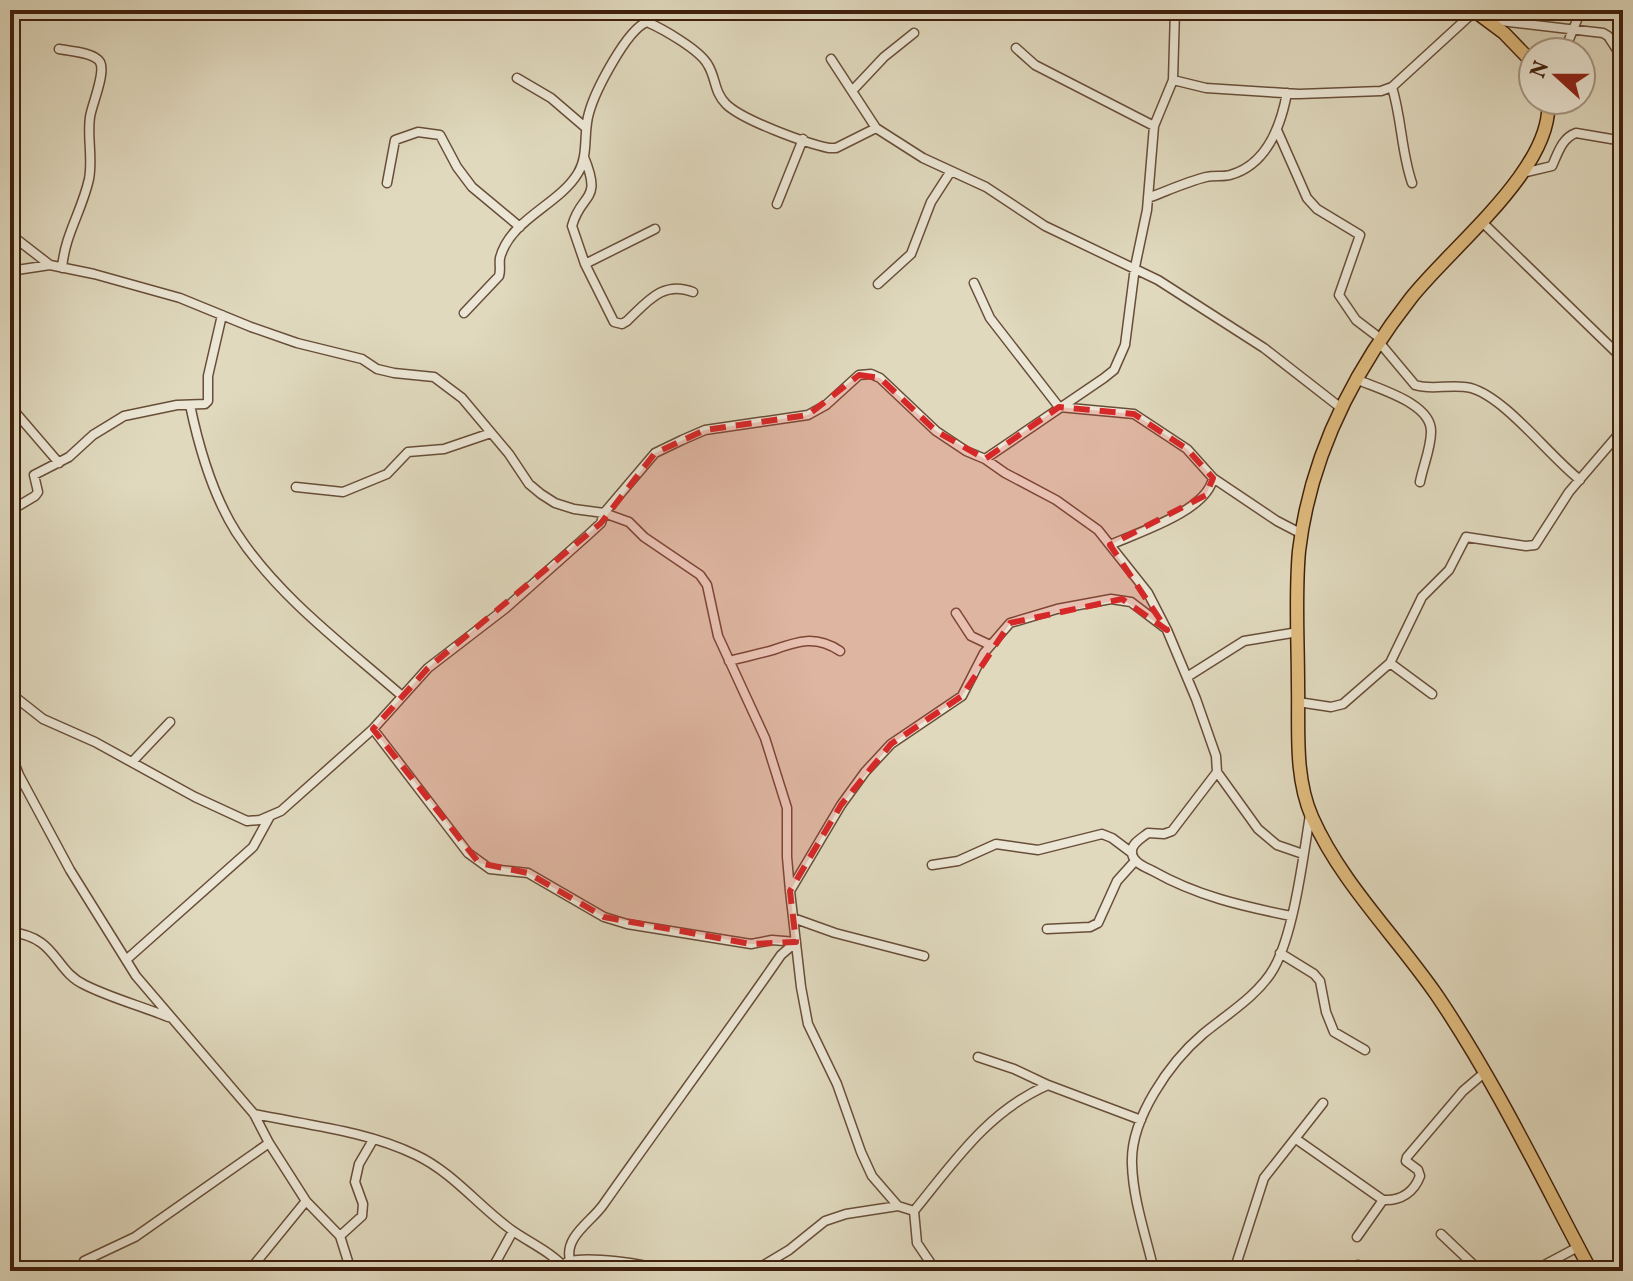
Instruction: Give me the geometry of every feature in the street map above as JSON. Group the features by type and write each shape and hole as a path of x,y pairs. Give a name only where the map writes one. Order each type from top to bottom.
{"main road":[{"path":"1474,10 1498,24 1517,45"},
{"path":"1548,116 1538,151 1523,173 1426,279 1380,341 1341,408 1321,457 1302,534 1298,702 1301,774 1311,814 1336,861 1439,998 1484,1073 1591,1271"}],"street":[{"path":"639,10 647,22 702,57 709,66 715,88 728,106 742,117 818,146 836,148 876,128"},
{"path":"985,459 1114,370 1122,356 1148,198 1154,126 1173,80 1175,10"},
{"path":"1173,80 1206,88 1287,93 1381,91 1392,87 1474,10"},
{"path":"1505,10 1498,24 1608,36 1623,59"},
{"path":"1571,36 1581,10"},
{"path":"464,313 499,276 505,247 520,227 569,185 579,172 594,98 631,34 640,24 647,22"},
{"path":"852,91 884,57 914,33"},
{"path":"1016,48 1035,65 1154,126"},
{"path":"59,49 98,59 101,64 90,117 92,149 88,182 68,233 62,268"},
{"path":"831,59 876,128 923,158 986,187 1045,226 1135,267 1264,348 1341,408"},
{"path":"517,78 551,98 586,128"},
{"path":"1392,87 1401,116 1404,158 1412,183"},
{"path":"1148,198 1210,175 1230,175 1248,166 1265,150 1277,130 1287,93"},
{"path":"1277,130 1307,198 1317,209 1360,235 1339,295 1356,320 1380,341 1415,385 1423,388 1468,387 1484,393 1580,480"},
{"path":"387,183 395,140 418,132 440,135 472,187 520,227"},
{"path":"1523,173 1552,166 1563,143 1576,133 1623,141"},
{"path":"777,204 803,139"},
{"path":"584,157 592,179 592,190 572,226 585,264 611,318 619,323 627,321 659,291 672,288 693,292"},
{"path":"878,284 911,254 931,202 951,171"},
{"path":"1481,221 1623,359"},
{"path":"585,264 655,229"},
{"path":"10,234 50,265"},
{"path":"10,271 50,265 132,284 180,298 297,343 362,359 386,371 434,377 462,398 529,484 541,494 555,503 604,513 629,522 644,537 700,575 707,585 718,636 765,738 787,808 790,891 808,1024 837,1084 866,1164 872,1176 898,1206"},
{"path":"974,283 990,318 1059,407 1134,414 1187,449 1213,478 1302,534"},
{"path":"10,511 38,492 34,475 59,463 105,425 147,410 200,406 208,401 208,376 222,315"},
{"path":"10,693 43,719 195,797 247,821 270,816 281,811 373,729 428,668 506,608 577,546 601,523 604,513 655,453 705,430 808,415 826,405 859,375 871,374 880,378 936,431 1056,500 1098,530 1148,593 1167,630 1216,756 1217,772 1258,829 1277,845 1303,854"},
{"path":"1356,379 1405,400 1420,409 1429,420 1432,429 1420,482"},
{"path":"190,405 207,469 234,529 246,547 286,593 402,696"},
{"path":"10,406 59,463"},
{"path":"1298,702 1331,707 1343,704 1390,663 1425,592 1449,570 1466,537 1535,545 1557,508 1623,429"},
{"path":"296,487 343,492 387,474 408,452 444,449 491,433"},
{"path":"1110,545 1198,504 1211,488 1213,478"},
{"path":"790,891 841,805 865,772 891,744 962,696 990,645 1010,623 1057,609 1111,599 1131,602 1167,630"},
{"path":"956,613 971,636 990,645"},
{"path":"1187,677 1244,641 1298,632"},
{"path":"729,661 794,641 812,639 840,651"},
{"path":"1390,663 1432,694"},
{"path":"132,762 170,722"},
{"path":"373,729 468,853 490,869 528,873 604,917 627,924 751,944 772,940 796,942"},
{"path":"10,752 19,775 70,870 126,960 254,1114 306,1201 340,1236 351,1271"},
{"path":"1047,929 1090,927 1098,923 1117,881 1133,857 1134,846 1148,833 1172,831 1192,807 1207,781 1217,772"},
{"path":"10,781 19,775"},
{"path":"1154,1271 1132,1160 1141,1120 1162,1079 1191,1045 1258,988 1273,970 1291,916 1311,814"},
{"path":"126,960 253,847 270,816"},
{"path":"932,865 958,861 996,844 1038,850 1102,834 1169,880 1209,897 1291,916"},
{"path":"793,918 835,933 924,956"},
{"path":"10,932 38,939 73,976 87,986 173,1019"},
{"path":"567,1265 574,1238 599,1211 643,1151 781,955 796,942"},
{"path":"1280,953 1314,974 1320,981 1326,1012 1334,1032 1365,1050"},
{"path":"978,1057 1141,1120"},
{"path":"1296,1139 1383,1200 1402,1198 1414,1188 1420,1176 1418,1170 1406,1161 1407,1157 1463,1091 1484,1073"},
{"path":"936,1271 917,1243 914,1211 976,1133 1030,1092 1048,1085"},
{"path":"1234,1271 1264,1178 1323,1103"},
{"path":"254,1114 373,1140 416,1154 513,1231 567,1265 643,1263 666,1271"},
{"path":"340,1236 362,1216 363,1204 355,1182 359,1164 373,1140"},
{"path":"82,1271 84,1261 135,1237 269,1143"},
{"path":"1357,1237 1383,1200"},
{"path":"249,1271 306,1201"},
{"path":"754,1271 789,1250 825,1221 846,1214 898,1206 914,1211"},
{"path":"491,1271 513,1231"},
{"path":"1441,1234 1480,1271"},
{"path":"1533,1271 1578,1247"},
{"path":"575,1271 595,1262"}],"highlighted area":[{"path":"859,375 880,378 936,431 985,459 1059,407 1134,414 1187,449 1213,478 1206,495 1110,545 1167,630 1122,599 1010,623 962,696 891,744 841,805 790,891 796,942 751,944 604,917 528,873 479,863 373,729 428,668 601,523 655,453 705,430 808,415"}]}
